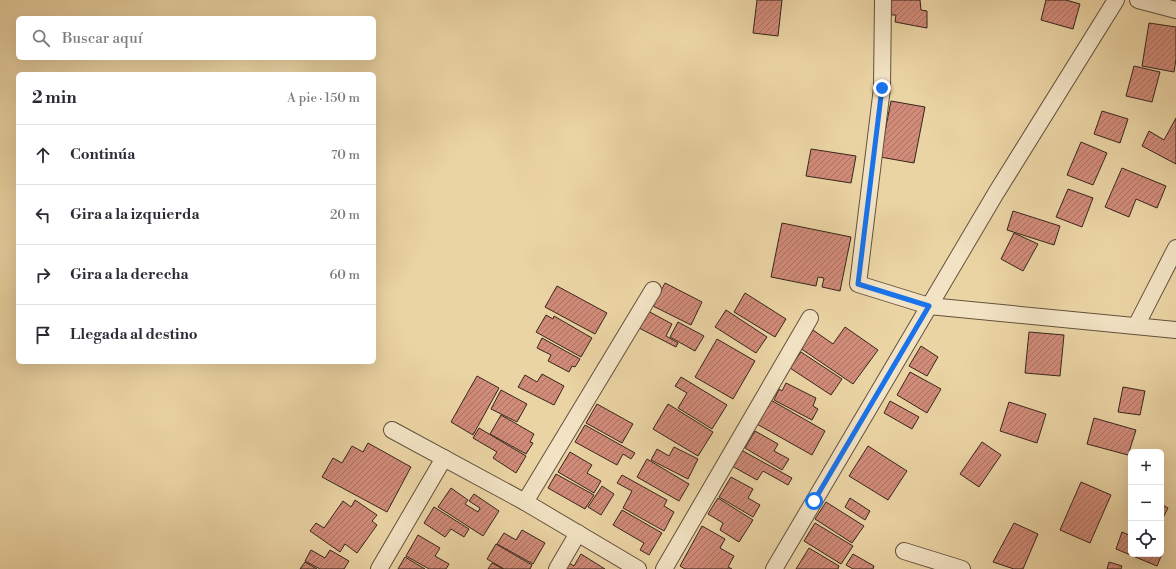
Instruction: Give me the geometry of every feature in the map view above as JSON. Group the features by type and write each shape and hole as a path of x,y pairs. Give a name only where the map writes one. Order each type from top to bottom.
{"street":[{"path":"883,0 882,88 858,284 929,306 1176,330"},
{"path":"774,569 996,193 1116,0"},
{"path":"1138,0 1176,10"},
{"path":"1136,326 1176,248"},
{"path":"525,502 653,290"},
{"path":"664,569 810,318"},
{"path":"392,430 525,502 638,569"},
{"path":"378,569 444,458"},
{"path":"557,569 578,533"},
{"path":"904,551 962,569"}],"building":[{"path":"757,0 782,0 778,36 753,33"},
{"path":"886,0 920,0 921,10 927,11 927,28 895,22 896,15 891,15 891,4 887,5"},
{"path":"1046,0 1066,0 1080,4 1073,29 1041,20"},
{"path":"1149,23 1176,27 1176,59 1174,72 1142,66"},
{"path":"1134,66 1160,72 1152,102 1126,96"},
{"path":"891,101 925,107 914,163 880,157"},
{"path":"1102,111 1128,119 1120,143 1094,134"},
{"path":"1176,118 1176,164 1142,146 1149,131 1164,140"},
{"path":"1081,142 1107,153 1093,185 1067,175"},
{"path":"811,149 856,156 851,183 806,176"},
{"path":"1122,168 1166,186 1157,208 1136,199 1129,217 1105,207"},
{"path":"1068,189 1093,198 1082,227 1056,217"},
{"path":"1013,211 1060,226 1054,245 1007,230"},
{"path":"782,223 851,237 840,291 822,287 824,278 818,277 816,286 771,277"},
{"path":"1014,233 1038,244 1023,271 1001,259"},
{"path":"665,283 702,302 691,325 653,306"},
{"path":"557,286 607,313 595,334 545,307"},
{"path":"745,293 786,319 775,337 734,312"},
{"path":"726,310 767,337 756,353 715,327"},
{"path":"648,311 672,324 666,336 678,343 676,347 639,328"},
{"path":"546,315 553,319 554,316 592,338 581,357 536,332"},
{"path":"678,322 704,336 695,351 670,337"},
{"path":"845,327 878,350 853,384 800,348 813,330 833,344"},
{"path":"1029,332 1064,335 1060,376 1025,373"},
{"path":"542,338 580,359 575,367 572,366 569,372 548,361 551,355 537,348"},
{"path":"717,339 755,361 733,399 695,377"},
{"path":"921,346 938,357 927,376 909,366"},
{"path":"801,352 842,379 831,395 790,368"},
{"path":"910,372 941,389 927,413 897,395"},
{"path":"542,374 564,386 554,405 518,387 525,375 537,382"},
{"path":"477,376 499,388 473,435 451,422"},
{"path":"681,377 727,405 712,429 678,408 687,393 675,386"},
{"path":"786,383 816,398 813,406 818,409 812,420 774,400 779,389 782,391"},
{"path":"1123,387 1145,391 1140,415 1118,412"},
{"path":"501,390 527,404 517,422 491,409"},
{"path":"769,399 825,431 812,455 755,423"},
{"path":"890,401 919,417 912,429 884,413"},
{"path":"1009,402 1046,414 1037,443 1000,431"},
{"path":"597,404 633,424 622,443 586,423"},
{"path":"668,404 713,432 698,456 653,429"},
{"path":"501,415 534,434 530,442 533,443 526,454 490,434"},
{"path":"1094,418 1136,430 1130,449 1128,449 1128,455 1087,444"},
{"path":"585,425 635,453 631,459 623,454 617,465 575,442"},
{"path":"479,428 526,456 516,473 493,458 497,452 473,438"},
{"path":"755,431 778,444 774,451 789,459 782,470 745,448"},
{"path":"982,442 1001,455 979,487 960,474"},
{"path":"368,443 411,467 387,512 322,477 333,458 342,463 352,446 363,452"},
{"path":"868,446 907,471 888,500 849,476"},
{"path":"674,447 698,459 688,479 651,460 657,449 669,456"},
{"path":"741,450 792,478 788,485 763,471 757,480 732,466"},
{"path":"570,452 592,465 587,473 601,481 594,493 558,472"},
{"path":"647,459 689,484 679,501 637,477"},
{"path":"556,474 594,495 585,509 548,488"},
{"path":"622,475 667,500 664,506 674,512 664,531 623,508 632,491 617,483"},
{"path":"731,477 753,489 748,498 760,505 753,517 719,497"},
{"path":"1081,482 1111,495 1090,543 1060,530"},
{"path":"602,486 614,494 601,515 588,507"},
{"path":"451,488 468,500 465,504 478,512 480,508 469,501 474,494 499,511 483,536 438,507"},
{"path":"718,498 753,520 739,542 720,530 723,523 708,514"},
{"path":"850,498 870,511 865,520 845,507"},
{"path":"355,500 377,515 372,521 377,525 357,553 345,544 340,552 310,531 316,523 324,528 343,501 351,507"},
{"path":"826,502 864,526 852,543 815,519"},
{"path":"1164,506 1168,508 1164,516"},
{"path":"434,507 469,529 464,537 451,529 445,537 424,523"},
{"path":"622,510 662,533 649,555 640,550 644,543 613,525"},
{"path":"815,523 853,546 841,564 804,541"},
{"path":"1014,523 1038,534 1023,569 1014,569 993,562"},
{"path":"702,526 725,539 720,548 734,556 728,567 732,569 685,569 680,566"},
{"path":"522,530 545,543 533,564 497,544 504,533 516,540"},
{"path":"1122,532 1128,535 1128,554 1116,549"},
{"path":"418,535 440,548 435,556 449,564 446,569 429,569 406,556"},
{"path":"496,544 532,565 530,569 504,569 487,559"},
{"path":"809,548 839,566 838,569 796,569"},
{"path":"311,550 325,558 330,550 349,561 344,569 320,569 305,561"},
{"path":"581,554 605,569 566,569 569,563 574,566"},
{"path":"853,554 874,566 873,569 853,569 846,565"},
{"path":"405,557 425,569 398,569"},
{"path":"1135,557 1161,557 1157,566"},
{"path":"305,562 317,569 300,569"},
{"path":"1109,562 1122,566 1121,569 1107,569"},
{"path":"492,563 503,569 488,569"}],"route":[{"path":"814,501 929,306 858,284 882,88"}]}
